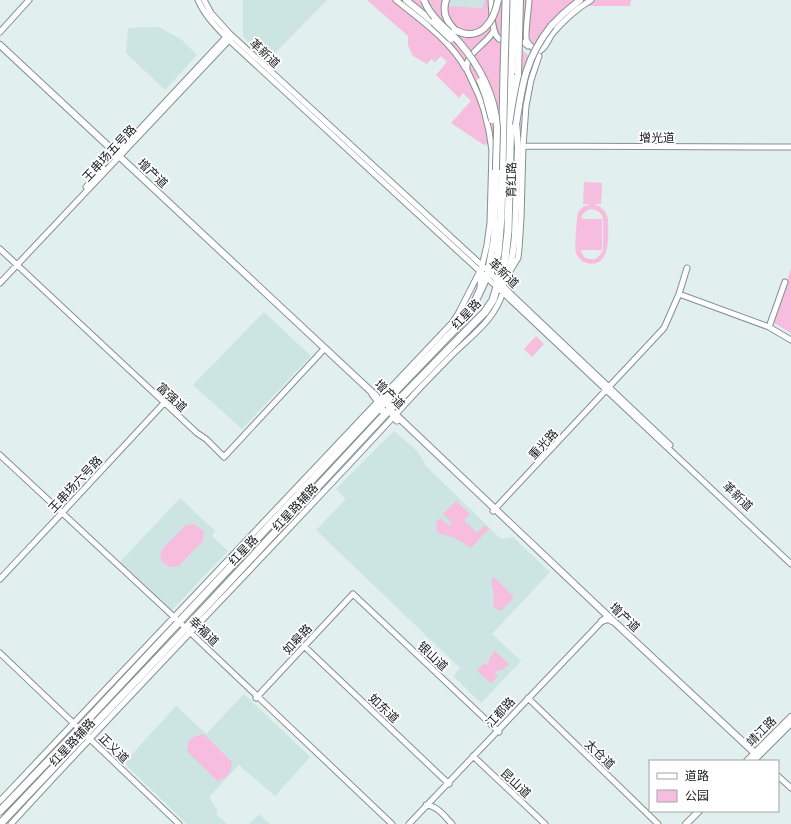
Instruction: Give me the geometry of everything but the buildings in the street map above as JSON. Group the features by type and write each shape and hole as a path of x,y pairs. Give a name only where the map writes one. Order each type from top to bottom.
{"highway":[{"name":"育红路","path":"500,287 508,238 505,218 506,0"},
{"name":"育红路","path":"485,272 497,259 505,218 514,0"},
{"name":"红星路","path":"0,824 86,737 187,631 387,411 393,394 471,310 479,293 485,272"},
{"name":"红星路","path":"1,810 78,730 176,621 485,312 500,287"},
{"path":"372,395 387,411"}],"main road":[{"path":"406,0 433,22 455,44 464,54 480,82 486,97 494,128 505,218"},
{"path":"424,0 432,14 465,49 481,74 490,94 494,108 497,127 496,140"},
{"path":"446,0 444,11 447,20 455,30 468,34 478,32 488,25 495,12 498,0"},
{"path":"505,218 518,147 516,125 520,0"},
{"path":"516,125 524,75 534,50 544,34 555,21 580,0"},
{"name":"增产道","path":"0,45 372,395"},
{"name":"增产道","path":"0,49 117,156"},
{"name":"增产道","path":"387,411 494,510 606,619 614,624 753,756"},
{"name":"靖江路","path":"763,748 791,717"},
{"name":"靖江路","path":"753,756 791,724"},
{"path":"753,756 755,750 763,748"},
{"path":"684,824 695,812"},
{"path":"684,824 698,812"}],"street":[{"path":"0,32 29,0"},
{"name":"革新道","path":"198,0 209,18 229,37 485,272 791,560"},
{"name":"革新道","path":"204,0 211,13 229,37"},
{"name":"育红路","path":"396,0 433,30 459,57 467,70 484,110 492,151 490,223 485,272"},
{"path":"491,0 494,30 500,39"},
{"path":"529,0 526,36 527,42 539,53"},
{"name":"育红路","path":"500,287 518,258 521,218 523,146 527,96 539,53 555,31 574,12 591,0"},
{"path":"467,70 466,64 469,59 489,38 494,30"},
{"path":"521,41 526,36"},
{"name":"王串场五号路","path":"0,283 16,264 229,37"},
{"path":"459,57 465,60 469,59 490,41 500,39 521,41 533,51 539,53"},
{"name":"增光道","path":"523,146 791,147"},
{"name":"富强道","path":"0,249 164,403 224,456 324,349"},
{"name":"王串场五号路","path":"0,278 16,264"},
{"name":"重光路","path":"494,510 664,328 680,294 687,268"},
{"name":"红星路辅路","path":"187,631 387,411 455,318 485,272"},
{"path":"769,327 786,282"},
{"name":"红星路辅路","path":"387,411 449,358 484,324 495,310 500,300 500,287"},
{"path":"680,294 769,327 791,340"},
{"name":"革新道","path":"608,389 791,564"},
{"name":"王串场六号路","path":"0,579 164,403"},
{"name":"幸福道","path":"1,459 187,631 390,824"},
{"name":"如皋路","path":"256,697 353,594"},
{"name":"银山道","path":"353,594 498,731"},
{"name":"江都路","path":"412,824 498,731 606,619"},
{"name":"红星路辅路","path":"0,801 72,724 176,621"},
{"name":"如东道","path":"304,646 449,783"},
{"name":"正义道","path":"0,653 78,730 179,824"},
{"name":"正义道","path":"0,657 72,724"},
{"name":"太仓道","path":"529,699 658,824"},
{"name":"红星路辅路","path":"11,824 86,737"},
{"name":"正义道","path":"86,737 174,824"},
{"name":"昆山道","path":"474,757 545,824"},
{"path":"779,777 791,790"},
{"path":"779,780 791,790"},
{"name":"江都路","path":"409,824 436,800 449,783"},
{"path":"436,800 437,809"},
{"path":"428,806 437,809 452,824"}],"shaded area":[{"path":"243,0 327,0 268,60 243,37"},
{"path":"448,0 484,0 484,8 448,6"},
{"path":"159,27 181,39 197,55 165,90 126,53 128,28"},
{"path":"264,312 311,356 242,429 193,385"},
{"path":"394,431 417,451 426,466 501,539 513,537 550,572 492,634 521,661 481,703 453,676 460,668 316,530 346,499 336,489"},
{"path":"180,498 215,531 212,536 228,551 171,611 119,563"},
{"path":"244,694 310,757 275,796 239,765 209,797 218,812 216,814 227,824 187,824 124,763 176,706 206,734"},
{"path":"259,814 270,824 249,824"}],"green space":[{"path":"367,0 448,0 448,6 483,8 484,0 631,0 630,6 579,5 568,12 535,44 530,39 520,49 527,54 531,60 522,97 518,135 484,145 451,123 471,101 463,93 459,98 436,75 447,62 441,56 435,62 431,59 427,64 413,56 408,45 408,36"},
{"path":"584,182 602,183 601,204 594,204 603,209 607,216 608,241 605,255 601,261 595,263 583,262 575,250 577,216 582,208 591,204 583,204","holes":["591,209 600,213 603,219 603,249 595,259 584,257 581,250 582,216"]},
{"path":"582,219 602,219 602,250 581,250"},
{"path":"791,268 791,333 774,323"},
{"path":"536,336 544,344 532,357 524,349"},
{"path":"456,501 470,514 464,520 477,533 485,525 489,529 471,548 456,539 440,534 437,530 436,523 440,518 450,526 452,523 443,514"},
{"path":"194,524 204,531 203,541 179,566 171,567 163,563 160,555 162,549 186,525"},
{"path":"492,578 495,578 514,597 503,609 499,611 493,605 494,594 491,581"},
{"path":"495,651 509,664 502,671 499,669 495,673 498,676 491,683 477,671 484,663 486,665 490,660 489,658"},
{"path":"204,734 232,762 229,774 217,781 187,751 188,743 191,739"}]}
